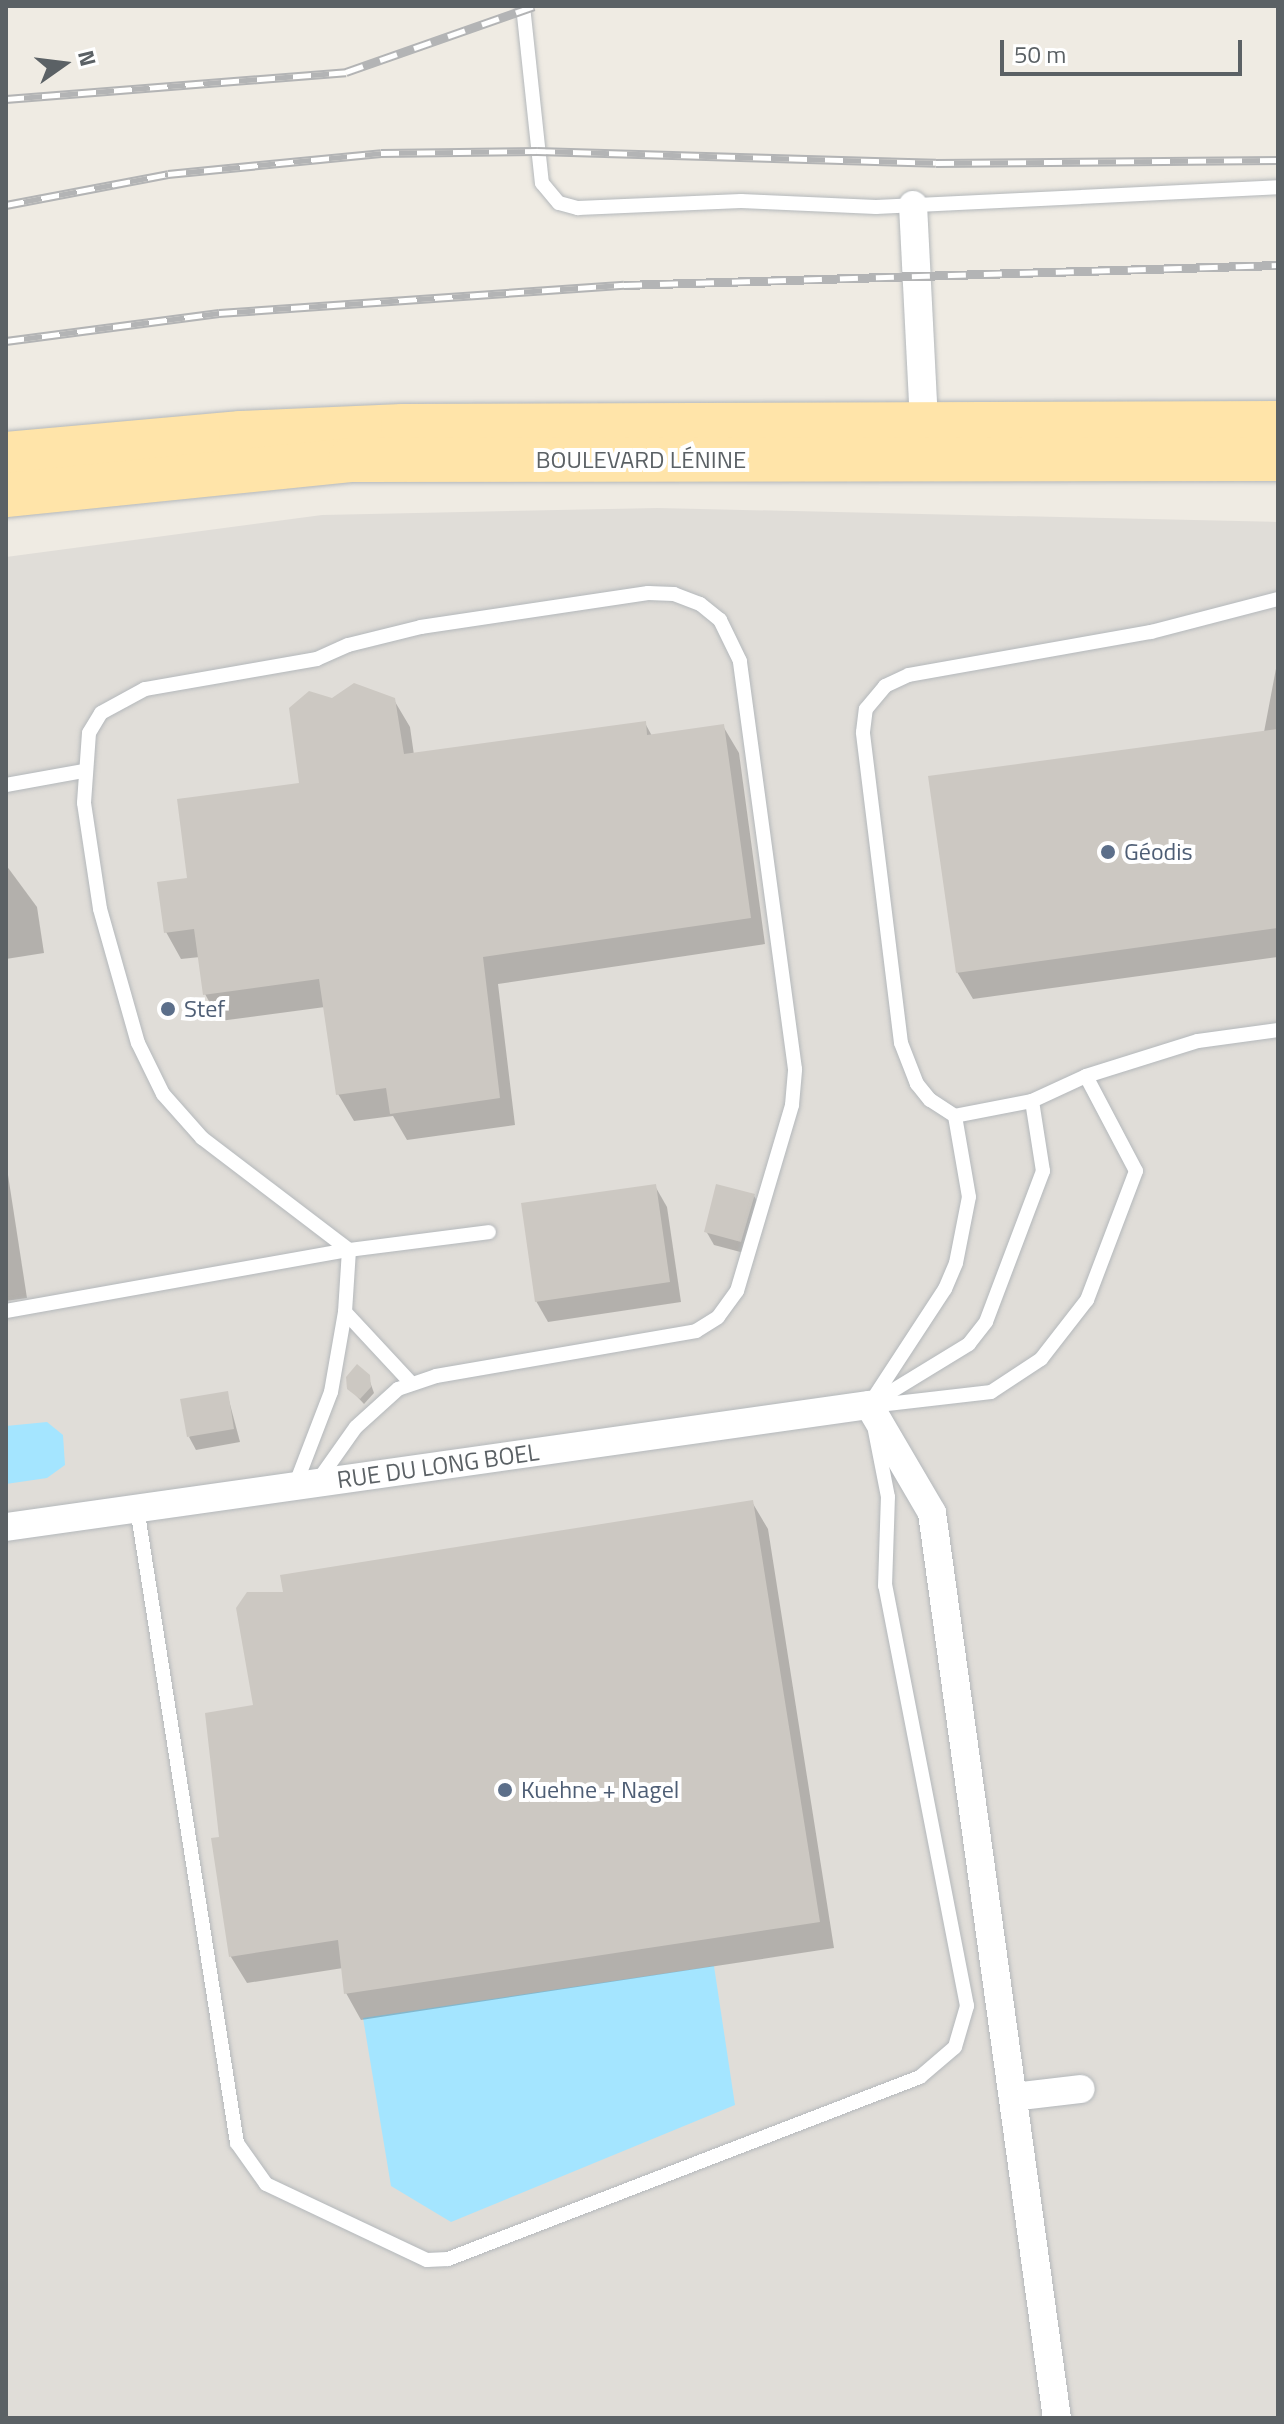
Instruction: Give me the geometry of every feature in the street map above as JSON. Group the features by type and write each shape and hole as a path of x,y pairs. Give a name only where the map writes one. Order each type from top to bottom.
{"main road":[{"path":"6,454 241,433 403,426 1278,423"},
{"name":"BOULEVARD LÉNINE","path":"6,495 350,460 1278,459"}],"street":[{"path":"913,205 924,424"},
{"path":"869,1405 932,1513 1057,2418"},
{"name":"RUE DU LONG BOEL","path":"6,1527 869,1405"},
{"path":"1013,2097 1081,2089"}],"lane":[{"path":"523,6 539,169 549,195 559,203 578,208 741,201 913,205 1278,187"},
{"path":"306,1484 371,1411 411,1383 696,1331 718,1317 737,1291 792,1105 795,1069 743,676 733,637 700,604 661,593 421,627 348,645 317,659 145,689 119,699 101,713 89,733 83,771 100,909 138,1043 163,1094 202,1138 349,1250"},
{"path":"137,1508 237,2143 248,2165 266,2184 427,2260 448,2259 920,2077 955,2047 967,2006 885,1586 888,1497 869,1405 945,1289 956,1263 969,1197 955,1116 917,1084 901,1043 863,732 866,709 885,686 909,675 1151,632 1278,599"},
{"path":"6,785 83,771"},
{"path":"955,1116 1032,1101 1086,1076 1198,1041 1278,1030"},
{"path":"869,1405 991,1392 1041,1359 1071,1327 1087,1300 1136,1171 1086,1076"},
{"path":"869,1405 969,1344 986,1322 1043,1171 1044,1153 1032,1101"},
{"path":"6,1311 349,1250 489,1232"},
{"path":"306,1484 327,1404 345,1312 349,1250"},
{"path":"345,1312 411,1383"}],"shaded area":[{"path":"657,508 1278,522 1278,2418 6,2418 6,557 322,515"}],"water":[{"path":"47,1422 63,1435 65,1465 47,1478 6,1484 6,1426"},
{"path":"714,1966 735,2105 451,2222 391,2186 363,2018"}],"building":[{"path":"354,683 395,698 404,754 646,721 647,735 724,724 751,918 483,957 500,1098 390,1114 386,1088 336,1095 319,979 203,995 194,929 164,933 157,882 187,878 177,799 299,783 289,708 309,691 332,698"},
{"name":"Géodis","path":"1278,729 1278,928 956,973 928,776"},
{"path":"656,1184 670,1282 535,1302 521,1203"},
{"path":"716,1184 755,1194 741,1242 704,1232"},
{"path":"357,1364 370,1375 371,1387 360,1399 347,1389 346,1377"},
{"path":"228,1391 234,1429 187,1437 180,1399"},
{"name":"Kuehne + Nagel","path":"753,1500 820,1922 344,1994 338,1940 229,1957 211,1838 219,1837 205,1713 253,1705 236,1608 247,1592 283,1592 280,1575"}],"railway":[{"path":"6,99 346,72 534,6"},
{"path":"6,205 168,174 381,153 537,151 936,163 1278,160"},
{"path":"6,341 219,313 624,285 1278,265"}],"place":[{"name":"Géodis","path":"1108,852"},
{"name":"Stef","path":"168,1009"},
{"name":"Kuehne + Nagel","path":"505,1790"}]}
